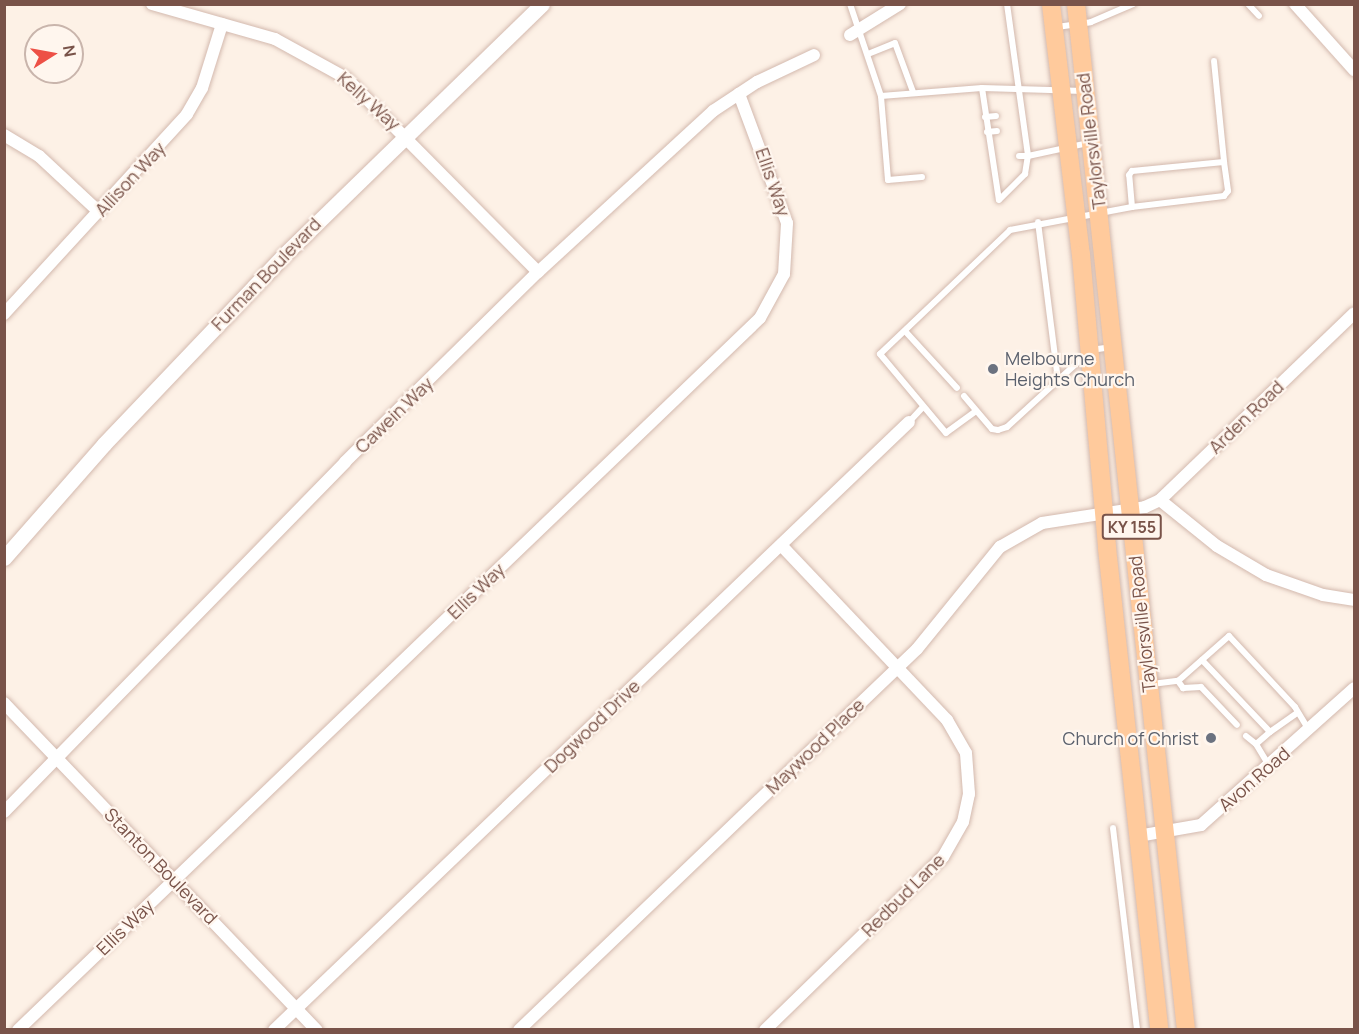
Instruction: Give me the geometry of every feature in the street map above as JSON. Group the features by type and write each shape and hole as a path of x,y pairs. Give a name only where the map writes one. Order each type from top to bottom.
{"main road":[{"name":"Taylorsville Road","path":"1051,4 1077,215 1104,512 1159,1029"},
{"name":"Taylorsville Road","path":"1076,4 1186,1029"}],"street":[{"name":"Kelly Way","path":"152,4 275,39 313,56 346,78 406,135 538,272"},
{"name":"Furman Boulevard","path":"4,558 193,350 406,135 542,4"},
{"path":"855,32 900,4"},
{"path":"1295,4 1354,70"},
{"name":"Allison Way","path":"4,314 187,114 202,88 222,24"},
{"name":"Cawein Way","path":"4,812 345,462 538,272 694,127 739,94 814,55"},
{"name":"Ellis Way","path":"18,1029 760,318 784,274 787,224 739,94"},
{"path":"4,135 39,156 99,212"},
{"name":"Arden Road","path":"1130,509 1160,500 1354,313"},
{"name":"Dogwood Drive","path":"274,1029 909,422"},
{"path":"1160,500 1217,546 1266,575 1323,595 1354,600"},
{"name":"Maywood Place","path":"519,1029 899,667 933,632 1000,547 1042,523 1130,509"},
{"name":"Redbud Lane","path":"765,1029 943,857 963,822 970,779 961,741 899,667 781,545"},
{"name":"Avon Road","path":"1138,836 1201,825 1310,730 1354,688"},
{"name":"Stanton Boulevard","path":"4,703 317,1029"}],"lane":[{"path":"850,4 855,32 868,54 881,96 888,180 922,177"},
{"path":"982,88 989,147 999,200 1024,174 1028,156 1022,143 1020,129 1007,4"},
{"path":"1053,27 1077,24 1132,4"},
{"path":"1248,4 1259,16"},
{"path":"868,54 895,43 913,92"},
{"path":"976,411 948,433 923,407 880,354 1010,230 1077,215 1224,196 1228,191 1214,61"},
{"path":"881,96 982,88 1085,91"},
{"path":"985,117 996,116"},
{"path":"987,132 998,131"},
{"path":"1019,156 1090,143"},
{"path":"989,147 999,146"},
{"path":"991,160 1000,158"},
{"path":"1132,207 1130,173 1224,162"},
{"path":"1038,222 1058,380"},
{"path":"905,331 957,388"},
{"path":"964,396 992,429 998,430 1091,351 1112,347"},
{"path":"909,422 923,407"},
{"path":"1148,684 1178,681 1230,636 1298,713 1310,730"},
{"path":"1202,660 1270,732"},
{"path":"1178,681 1183,688 1198,686 1205,691 1237,725"},
{"path":"1256,744 1298,713"},
{"path":"1246,736 1256,744 1269,766"},
{"path":"1113,828 1137,1029"}],"place":[{"name":"Melbourne Heights Church","path":"993,369"},
{"name":"Church of Christ","path":"1211,738"}]}
